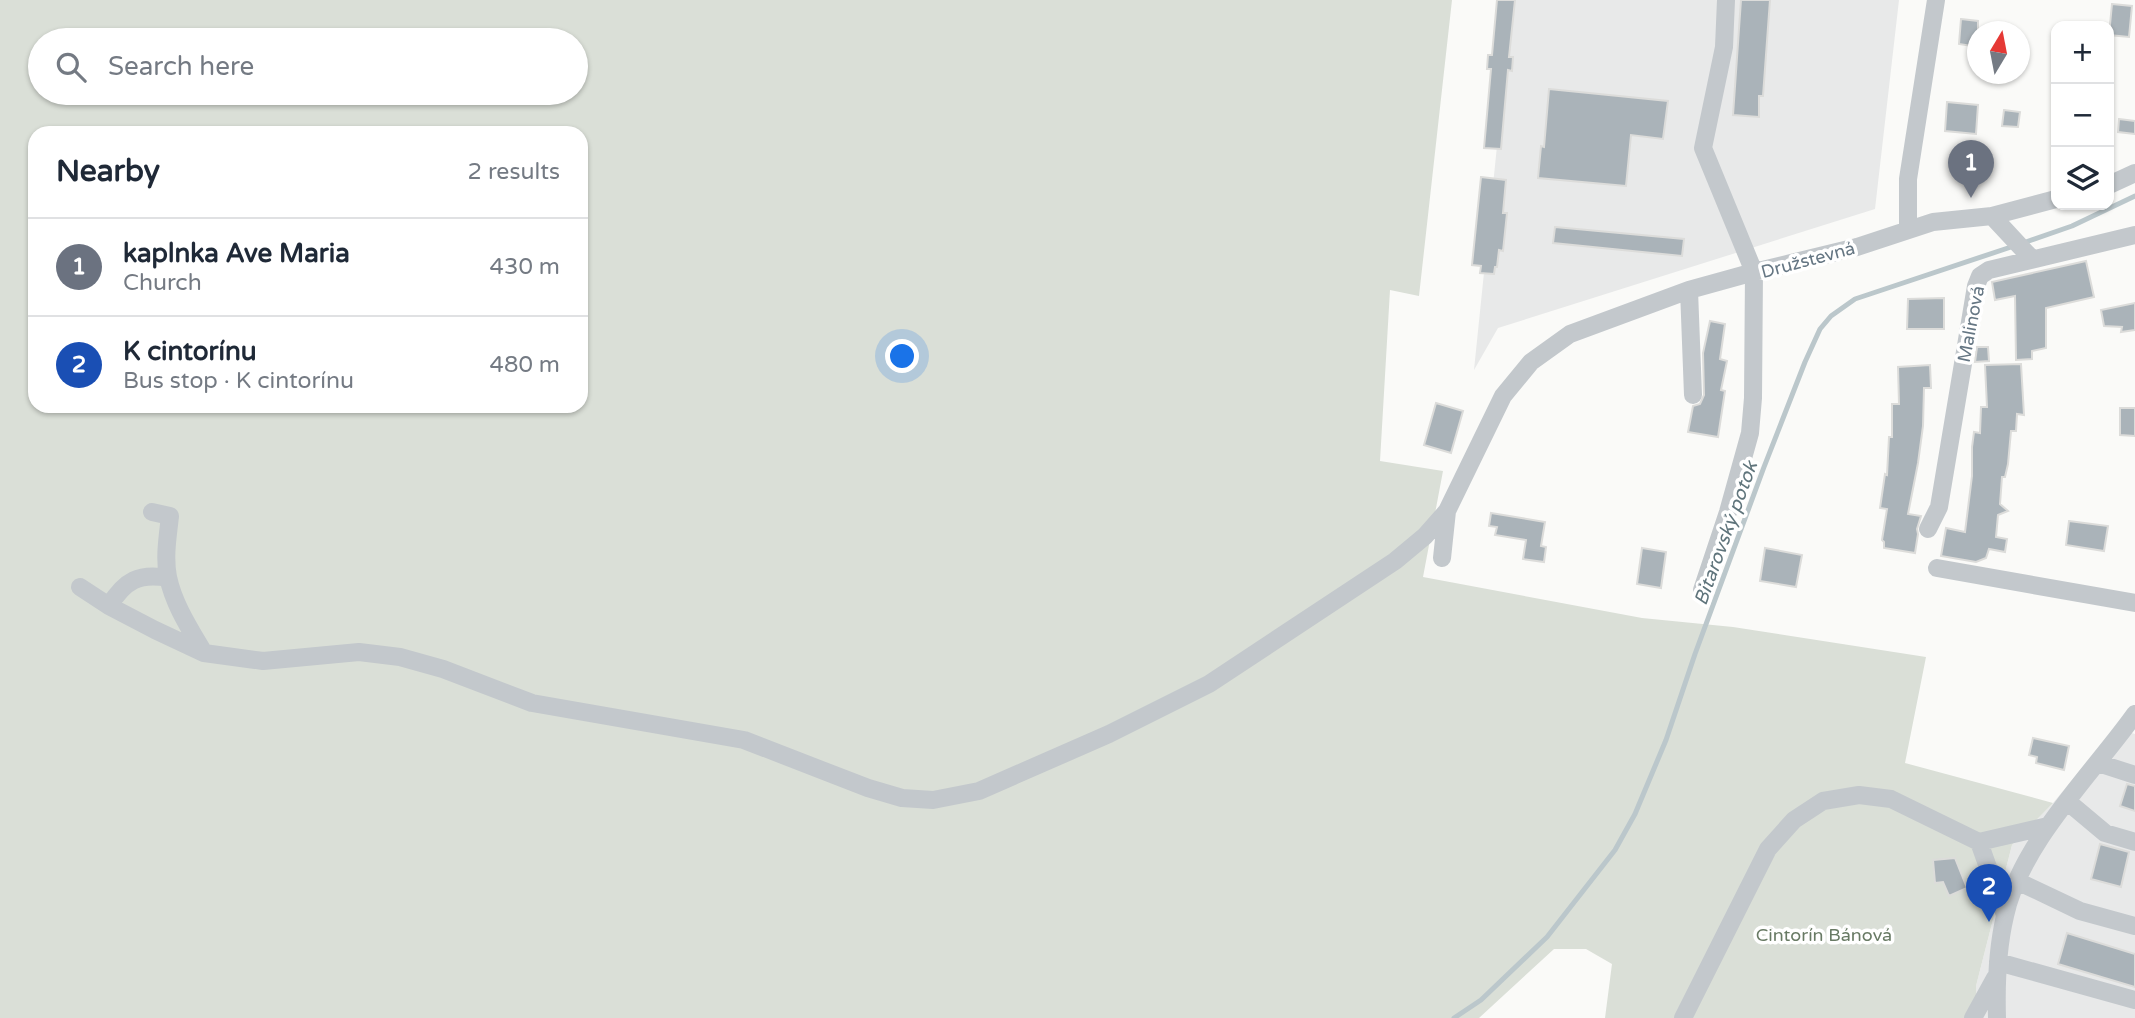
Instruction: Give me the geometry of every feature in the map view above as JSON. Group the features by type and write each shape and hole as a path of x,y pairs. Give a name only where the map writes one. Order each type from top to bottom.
{"street":[{"path":"80,587 109,606 204,653 263,661 359,652 400,657 443,669 532,703 744,740 902,799 933,800 979,791 1109,734 1209,684 1395,561 1447,511 1503,396 1531,362 1570,334 1689,290 1754,272 1703,148 1724,47 1726,0"},
{"path":"1908,230 1908,179 1936,0"},
{"path":"2114,183 2135,173"},
{"name":"Družstevná","path":"1702,590 1750,433 1753,398 1754,272 1857,247 1933,222 1996,220 2051,201"},
{"path":"1996,220 2025,253"},
{"name":"Malinová","path":"1928,529 1938,507 1976,286 1980,276 2025,253 2135,235"},
{"path":"1689,290 1693,395"},
{"path":"1442,558 1447,511"},
{"path":"152,512 170,516 167,546 169,578 177,604 204,653"},
{"path":"1937,568 2135,603"},
{"path":"109,606 118,592 135,579 149,575 169,578"},
{"path":"1997,1018 1997,969 2005,915 2017,881 2048,826 2135,714"},
{"path":"2098,763 2135,775"},
{"path":"1683,1018 1768,849 1794,820 1823,802 1859,795 1891,799 1979,842 2048,826"},
{"path":"2068,802 2105,833 2135,842"},
{"path":"1979,842 2005,915"},
{"path":"2017,881 2080,911 2135,926"},
{"path":"1997,969 2135,1000"},
{"path":"1973,1018 1997,969"}],"shaded area":[{"path":"1512,0 1899,0 1875,209 1498,328 1474,370"},
{"path":"2115,728 2135,734 2135,1018 1977,1018 1976,986 2012,845 2053,803"}],"green space":[{"name":"Cintorín Bánová","path":"0,0 1452,0 1419,296 1390,290 1380,461 1443,471 1423,577 1642,618 1733,627 1926,657 1905,763 2053,803 2012,845 1976,986 1977,1018 1605,1018 1612,964 1586,949 1554,949 1479,1018 0,1018"}],"building":[{"path":"1497,0 1515,0 1509,57 1513,57 1512,71 1508,70 1501,149 1484,148 1491,69 1487,69 1488,55 1492,55"},
{"path":"1741,0 1770,0 1759,117 1733,115"},
{"path":"2112,4 2132,6 2129,37 2114,36 2114,21 2110,21"},
{"path":"1961,19 1978,21 1967,21 1967,45 1959,44"},
{"path":"1549,89 1668,101 1663,139 1631,135 1626,186 1538,178 1541,146 1544,147"},
{"path":"1947,102 1978,105 1976,134 1945,131"},
{"path":"2004,110 2020,112 2018,127 2002,126"},
{"path":"2119,119 2135,121 2135,134 2118,132"},
{"path":"1481,177 1506,180 1503,213 1507,213 1503,251 1499,250 1494,274 1480,273 1481,266 1472,265"},
{"path":"1555,227 1684,239 1682,256 1553,243"},
{"path":"2086,261 2094,297 2046,308 2046,348 2032,351 2032,359 2016,360 2015,296 1995,300 1992,282"},
{"path":"1944,298 1944,329 1907,329 1908,299"},
{"path":"2135,303 2135,330 2121,332 2122,327 2104,326 2101,310"},
{"path":"1710,321 1725,324 1720,359 1727,361 1721,390 1725,391 1718,437 1688,432 1693,406 1700,404 1704,395 1703,353"},
{"path":"1977,347 1988,347 1989,361 1975,362"},
{"path":"2021,364 2024,415 2017,414 2016,431 2011,431 2000,504 2008,511 1998,515 1996,537 2007,539 2005,552 1989,549 1986,558 1976,562 1941,556 1946,528 1965,532 1974,432 1980,433 1981,407 1987,407 1985,365"},
{"path":"1930,365 1931,388 1924,388 1923,426 1908,514 1921,516 1915,553 1884,548 1882,540 1887,509 1880,508 1885,474 1887,475 1889,437 1892,437 1892,404 1899,404 1898,367"},
{"path":"1436,403 1463,411 1451,453 1424,445"},
{"path":"2120,408 2135,408 2135,436 2120,435"},
{"path":"1491,513 1545,522 1541,546 1546,547 1544,562 1523,559 1526,540 1495,535 1497,527 1489,526"},
{"path":"2069,521 2108,526 2104,551 2066,545"},
{"path":"1642,548 1666,552 1661,588 1637,584"},
{"path":"1765,548 1802,555 1796,587 1760,581"},
{"path":"2033,738 2069,746 2064,770 2036,763 2037,757 2029,755"},
{"path":"2127,784 2135,786 2135,811 2120,806"},
{"path":"2100,844 2129,852 2121,887 2091,879"},
{"path":"1955,858 1967,888 1949,896 1943,882 1935,883 1933,860"},
{"path":"2067,933 2135,954 2135,987 2058,964"}],"waterway":[{"name":"Bitarovský potok","path":"2023,243 2072,226 2135,196"},
{"name":"Bitarovský potok","path":"1454,1018 1481,1000 1547,937 1615,850 1635,814 1666,740 1764,467 1820,329 1831,316 1855,299 2014,246"}],"place":[{"name":"kaplnka Ave Maria","path":"1971,198"},
{"name":"K cintorínu","path":"1989,922"}]}
